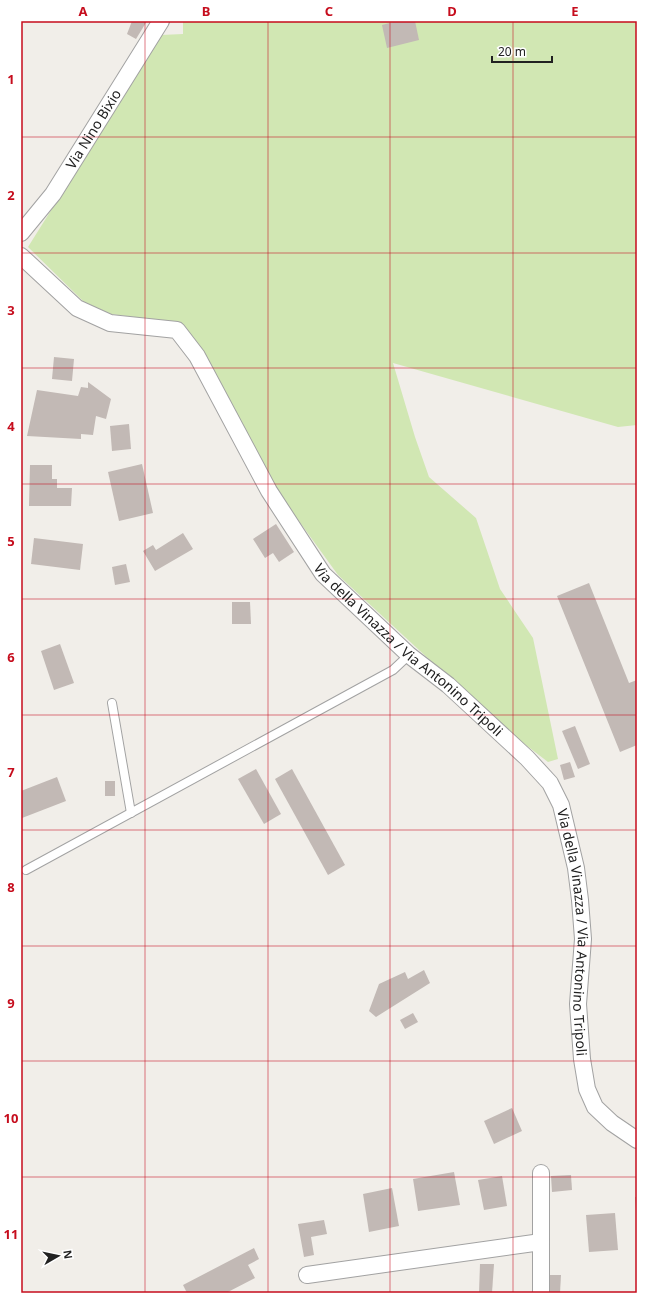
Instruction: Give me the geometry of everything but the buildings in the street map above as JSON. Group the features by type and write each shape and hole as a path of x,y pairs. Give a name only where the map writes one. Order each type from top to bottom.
{"street":[{"name":"Via Nino Bixio","path":"21,233 54,194 161,21"},
{"name":"Via della Vinazza / Via Antonino Tripoli","path":"21,256 77,308 110,323 177,330 197,356 269,491 322,574 409,655 448,685 527,758 550,783 561,804 576,868 580,900 582,939 578,1004 582,1059 587,1089 595,1107 612,1123 637,1140"},
{"path":"541,1173 541,1293"},
{"path":"307,1276 541,1242"}],"lane":[{"path":"26,870 393,670 409,655"},
{"path":"112,703 131,813"}],"green space":[{"path":"183,21 637,21 637,425 618,427 393,363 415,437 429,477 476,518 500,589 533,638 558,759 548,762 500,725 338,575 275,488 202,350 183,328 172,322 111,314 84,302 28,247 161,35 183,34"}]}
